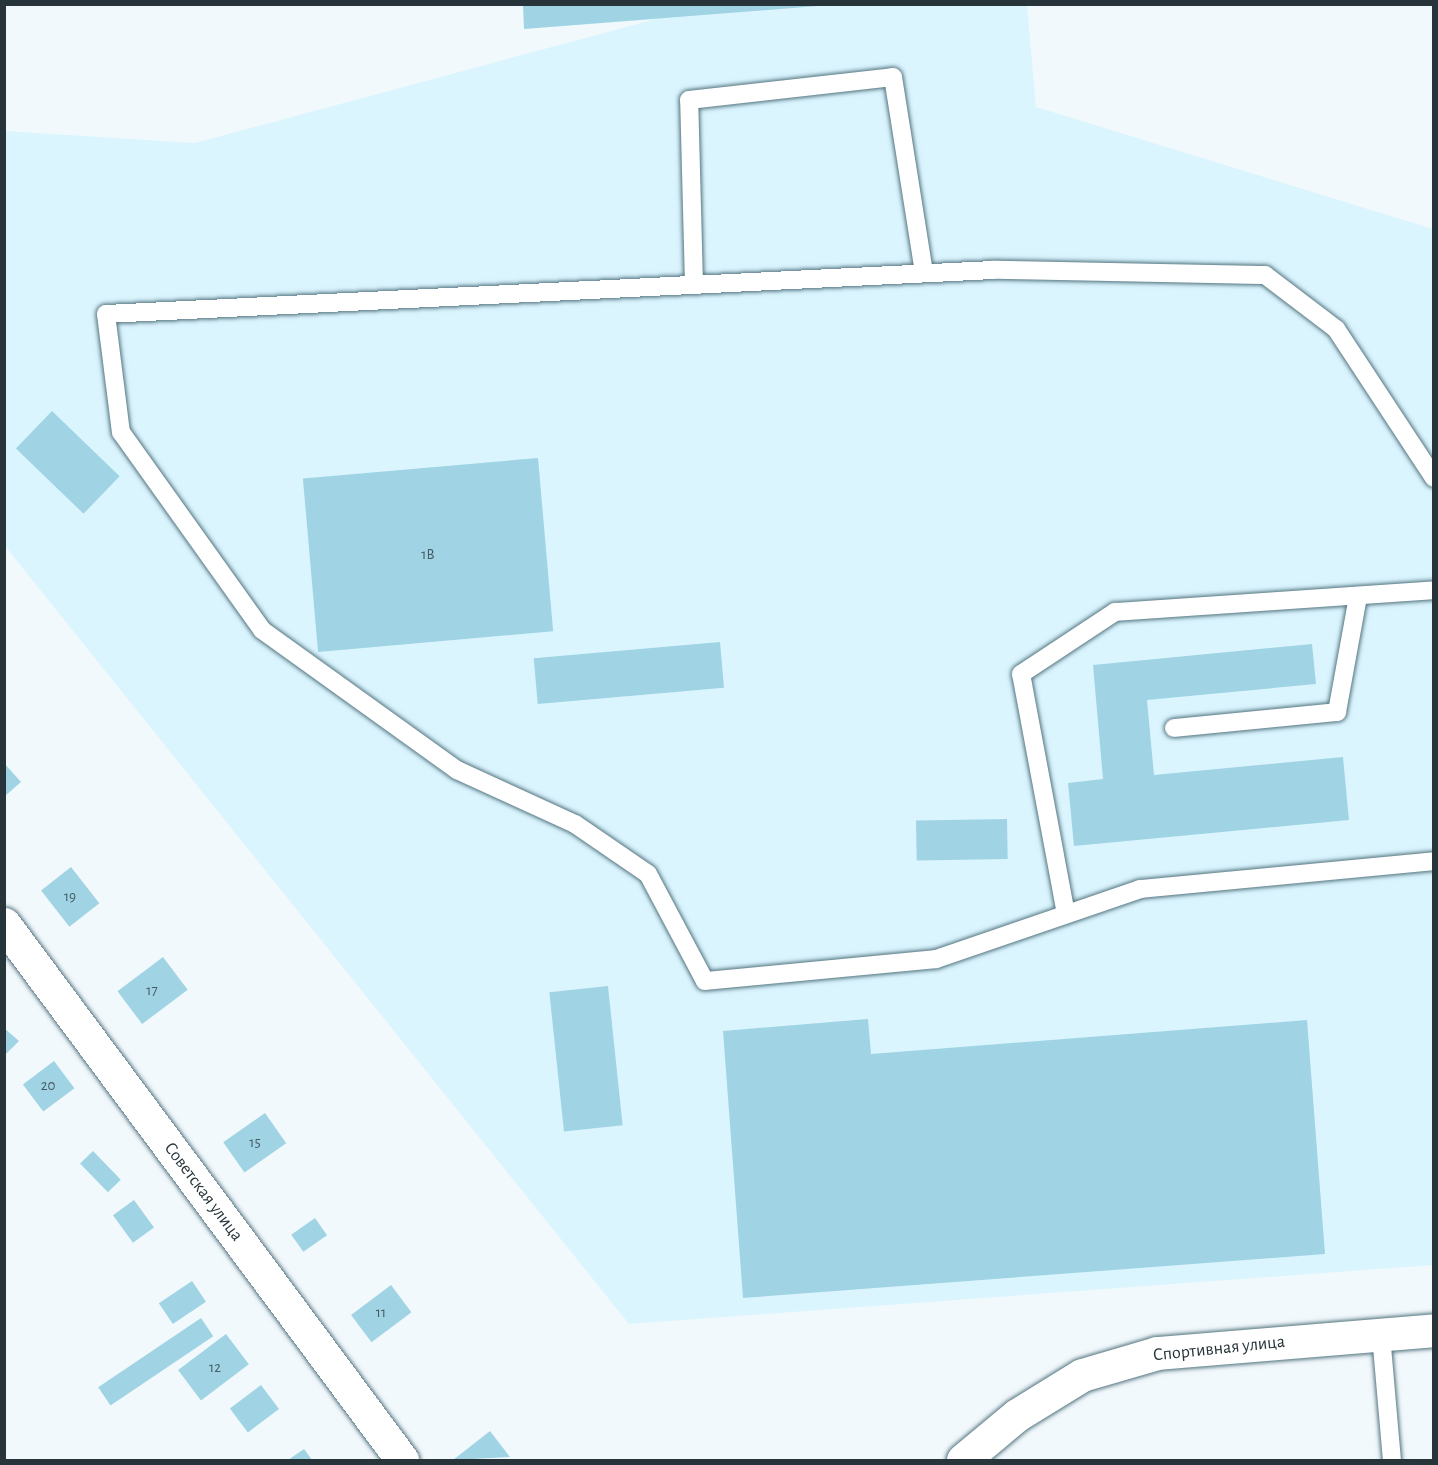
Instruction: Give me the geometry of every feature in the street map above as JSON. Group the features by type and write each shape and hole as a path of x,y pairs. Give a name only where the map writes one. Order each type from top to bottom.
{"street":[{"name":"Советская улица","path":"4,924 402,1461"},
{"name":"Спортивная улица","path":"963,1461 1017,1415 1082,1375 1157,1353 1434,1330"}],"lane":[{"path":"694,285 689,100 893,76 924,273"},
{"path":"1434,478 1336,329 1265,275 993,270 106,314 121,432 262,630 457,770 574,824 648,874 705,981 936,959 1140,889 1434,861"},
{"path":"1066,914 1021,674 1115,612 1434,590"},
{"path":"1174,728 1337,712 1358,596"},
{"path":"1381,1335 1392,1461"}],"shaded area":[{"path":"523,5 1027,5 1036,107 1433,229 1433,1265 629,1324 5,546 4,131 195,143 656,19 524,29"}],"building":[{"path":"523,4 818,4 818,6 524,29"},
{"path":"52,411 120,476 83,514 16,448"},
{"path":"538,458 553,631 318,652 303,479"},
{"path":"720,642 724,688 538,704 534,658"},
{"path":"1312,644 1316,684 1147,700 1154,775 1343,757 1349,820 1074,846 1068,783 1103,779 1093,665"},
{"path":"4,763 21,782 4,797"},
{"path":"1007,819 1008,859 917,861 916,821"},
{"path":"71,867 99,903 69,927 41,890"},
{"path":"163,957 188,990 142,1024 117,991"},
{"path":"608,986 623,1125 564,1131 549,992"},
{"path":"868,1019 871,1054 1307,1020 1325,1254 743,1298 723,1031"},
{"path":"4,1028 19,1041 4,1056"},
{"path":"54,1061 74,1088 43,1112 23,1084"},
{"path":"265,1113 286,1143 244,1173 223,1142"},
{"path":"93,1151 121,1180 108,1192 80,1164"},
{"path":"134,1200 154,1228 133,1243 113,1215"},
{"path":"315,1218 327,1235 303,1252 291,1235"},
{"path":"192,1281 206,1302 173,1324 159,1303"},
{"path":"391,1285 411,1312 372,1342 351,1315"},
{"path":"201,1318 213,1336 111,1406 98,1387"},
{"path":"226,1334 249,1364 201,1400 178,1370"},
{"path":"261,1385 279,1409 248,1432 230,1408"},
{"path":"490,1431 510,1457 453,1460"},
{"path":"304,1449 312,1460 288,1460"}]}
